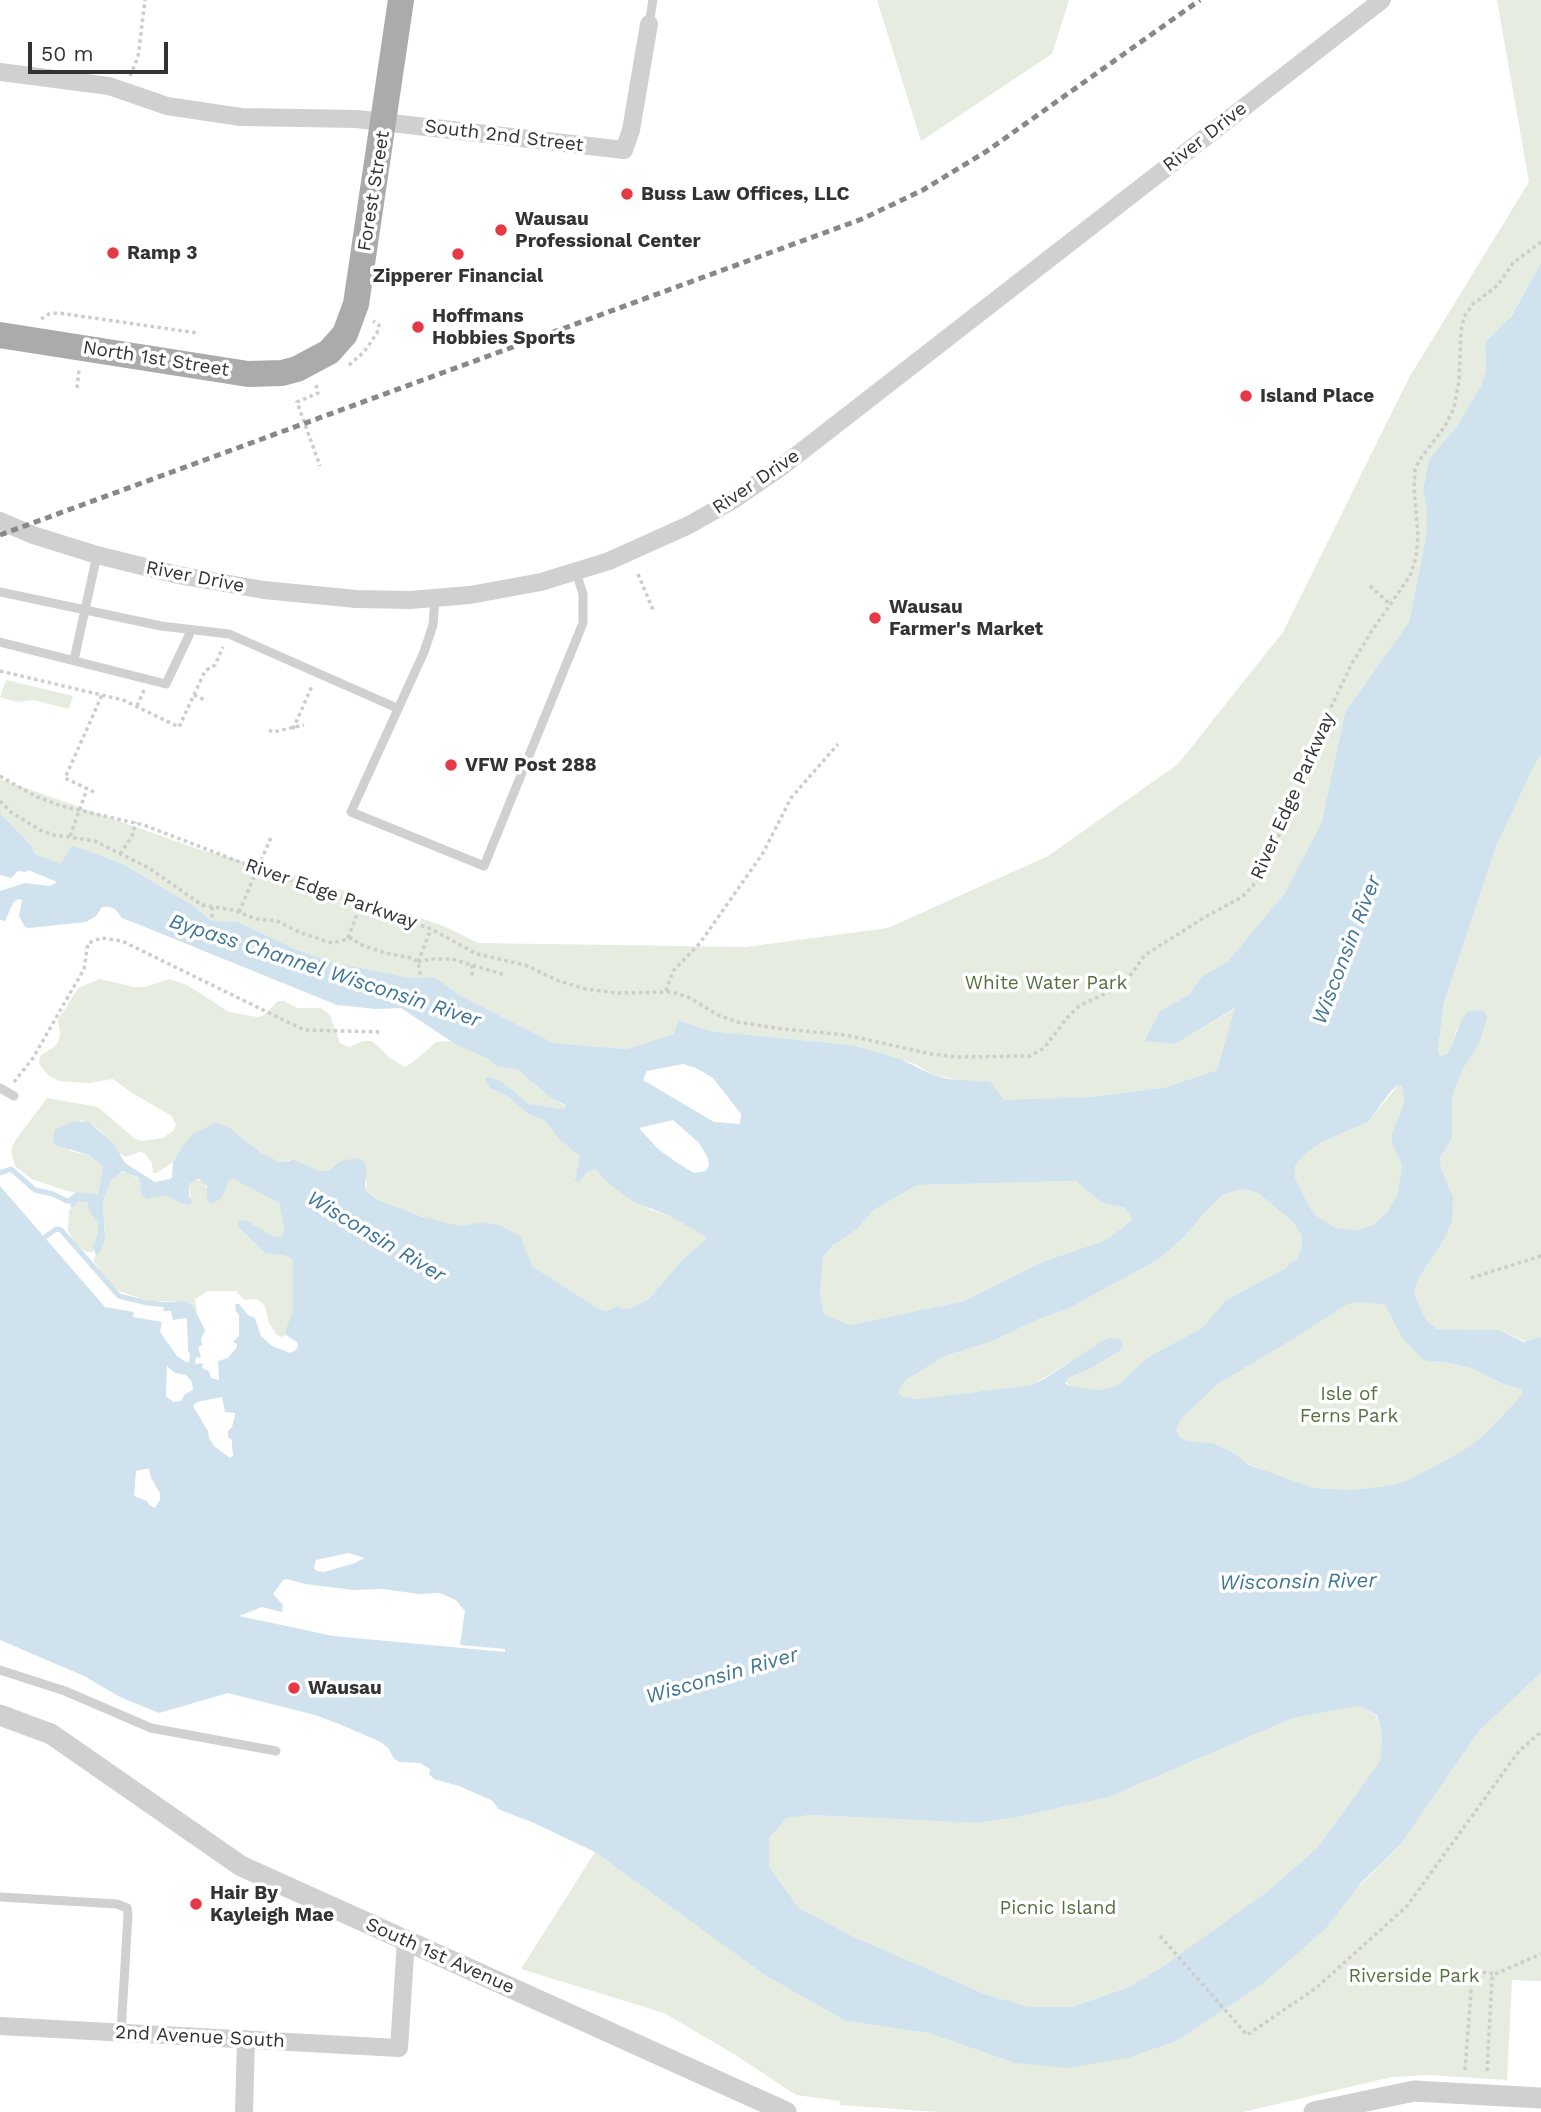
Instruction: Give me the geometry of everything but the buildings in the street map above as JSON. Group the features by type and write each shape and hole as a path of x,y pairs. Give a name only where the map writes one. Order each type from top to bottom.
{"main road":[{"name":"Forest Street","path":"311,363 322,358 337,344 351,321 362,274 401,0"},
{"name":"North 1st Street","path":"0,335 248,374 282,373 311,363"}],"street":[{"name":"River Drive","path":"0,521 33,535 97,555 178,575 264,590 365,600 435,598 519,586 576,572 625,555 674,533 751,489 1382,0"},
{"name":"South 2nd Street","path":"0,72 100,84 167,106 241,117 340,118 624,150 631,130 649,24"},
{"name":"South 1st Avenue","path":"0,1715 51,1734 241,1866 786,2112"},
{"name":"2nd Avenue South","path":"0,2026 399,2048 405,1940"},
{"path":"244,2112 246,2039"},
{"path":"1314,2112 1372,2106 1413,2091 1541,2098"}],"lane":[{"path":"649,24 653,0"},
{"path":"74,660 97,555"},
{"path":"435,598 430,636 351,812 484,866 583,623 583,594 576,572"},
{"path":"0,592 191,631 229,634 397,708"},
{"path":"0,642 166,684 191,631"},
{"path":"0,1670 65,1691 152,1728 276,1751"},
{"path":"0,1897 117,1904 127,1908 121,2032"}],"path":[{"path":"127,92 138,57 145,0"},
{"name":"River Edge Parkway","path":"0,776 35,796 78,811 136,822 258,869 431,929 477,954 525,965 559,981 586,989 617,993 666,991 683,995 718,1015 754,1026 846,1035 931,1054 1012,1057 1037,1053 1079,1006 1110,992 1126,981 1146,955 1253,888 1273,850 1302,769 1352,665 1371,632 1407,584 1416,558 1419,524 1414,488 1415,469 1449,420 1456,402 1464,317 1473,304 1498,285 1513,262 1541,243"},
{"path":"39,320 49,314 58,313 198,332"},
{"path":"76,388 79,365"},
{"path":"317,389 318,393 297,402 320,466"},
{"path":"638,574 653,612"},
{"path":"1370,586 1391,605"},
{"path":"0,671 123,700 179,727 205,671 215,665 217,660"},
{"path":"94,792 65,778 102,695"},
{"path":"194,695 206,701"},
{"path":"293,729 305,700"},
{"path":"269,730 273,732 304,725"},
{"path":"666,991 671,974 700,943 763,853 791,798 838,744"},
{"path":"69,837 87,789"},
{"path":"0,801 11,812 40,830 95,841 154,871 197,902 240,912 256,919 277,921 301,933 332,943 348,938 385,953 412,958 418,962 437,958 457,960 505,975"},
{"path":"120,854 132,836 136,822"},
{"path":"240,912 272,835"},
{"path":"348,938 361,904"},
{"path":"212,907 212,921"},
{"path":"421,978 418,962 431,929"},
{"path":"7,1092 33,1058 84,970 87,947 90,941 95,939 122,941 304,1030 383,1032"},
{"path":"472,965 472,977"},
{"path":"1471,1278 1541,1256"},
{"path":"1160,1936 1247,2035 1316,1988 1407,1906 1519,1751 1541,1732"},
{"path":"1488,2071 1492,1979 1495,1975 1541,1954"},
{"path":"1465,2070 1472,1978 1480,1972 1495,1975"}],"green space":[{"path":"877,0 1069,0 1052,54 921,141"},
{"name":"White Water Park","path":"1497,0 1541,0 1541,263 1511,315 1501,328 1489,337 1485,347 1486,369 1481,386 1457,426 1429,459 1423,489 1427,532 1409,622 1345,712 1322,821 1285,893 1227,962 1201,977 1190,994 1160,1011 1144,1040 1175,1044 1236,1008 1217,1070 1163,1088 1088,1097 1004,1101 965,1081 933,1075 915,1064 852,1045 711,1031 679,1020 675,1034 627,1049 554,1043 461,996 434,977 410,978 332,962 295,949 238,922 212,921 192,905 123,864 72,845 61,865 35,854 32,846 0,813 0,779 198,849 316,881 446,927 478,943 746,947 888,928 1048,856 1178,764 1283,632 1410,376 1529,182"},
{"path":"6,680 73,696 69,709 34,700 17,702 0,697"},
{"path":"1541,756 1541,1337 1527,1342 1499,1330 1437,1329 1426,1320 1414,1293 1418,1279 1444,1240 1440,1158 1452,1138 1452,1100 1455,1088 1479,1044 1457,1029 1447,1054 1440,1056 1438,1050 1444,1003 1496,847"},
{"path":"100,979 145,987 170,979 187,985 229,1012 257,1017 263,1016 278,1001 297,1008 321,1008 330,1015 340,1043 349,1047 372,1041 403,1066 418,1058 436,1042 452,1041 487,1058 496,1066 518,1070 551,1098 565,1106 565,1109 561,1109 528,1104 501,1081 490,1088 507,1096 528,1114 544,1120 559,1139 580,1157 580,1167 575,1178 581,1178 595,1169 608,1183 651,1210 670,1216 709,1238 683,1259 649,1300 631,1308 617,1306 607,1311 599,1309 532,1266 528,1261 524,1243 491,1223 460,1226 387,1205 367,1192 366,1177 341,1161 328,1171 320,1171 289,1160 280,1162 260,1152 237,1134 183,1145 173,1162 153,1173 152,1163 145,1153 126,1157 120,1154 114,1144 96,1127 82,1120 55,1129 70,1151 89,1155 103,1166 98,1196 67,1191 32,1179 15,1166 11,1150 47,1098 98,1107 135,1139 142,1141 163,1138 173,1131 176,1125 172,1116 113,1079 89,1083 59,1081 48,1075 39,1064 40,1056 58,1042 58,1020 78,988"},
{"path":"1398,1085 1402,1087 1404,1098 1392,1132 1392,1144 1402,1165 1397,1196 1387,1212 1373,1225 1356,1230 1336,1228 1310,1208 1295,1178 1295,1166 1305,1154 1322,1142 1368,1122"},
{"path":"127,1172 140,1180 141,1195 166,1195 191,1200 189,1184 195,1179 203,1182 207,1189 226,1185 233,1179 279,1203 284,1231 282,1236 277,1238 266,1233 241,1230 265,1253 287,1256 293,1260 293,1311 286,1335 281,1337 276,1334 261,1302 256,1299 244,1300 236,1291 208,1291 195,1299 197,1312 185,1301 148,1301 119,1291 110,1284 94,1258 100,1252 105,1233 103,1202 112,1179 119,1173"},
{"path":"1076,1181 1102,1203 1125,1208 1134,1218 1106,1240 1042,1262 964,1301 850,1325 824,1316 820,1294 823,1257 832,1246 856,1230 874,1210 917,1185"},
{"path":"1242,1189 1258,1193 1294,1223 1301,1235 1302,1246 1297,1258 1284,1269 1226,1300 1202,1328 1148,1357 1117,1386 1099,1390 1085,1389 1069,1386 1065,1380 1090,1369 1121,1350 1088,1351 1032,1385 916,1399 902,1396 898,1392 906,1380 945,1356 993,1341 1041,1318 1066,1310 1159,1259 1183,1238 1223,1195"},
{"path":"83,1201 89,1205 90,1213 98,1223 93,1252 84,1251 68,1231 69,1211 74,1204"},
{"name":"Isle of Ferns Park","path":"1355,1302 1385,1305 1400,1335 1433,1362 1473,1369 1504,1385 1521,1389 1524,1394 1485,1434 1461,1452 1406,1481 1386,1486 1351,1490 1313,1488 1283,1479 1244,1462 1232,1452 1213,1443 1187,1441 1179,1437 1177,1425 1180,1420 1218,1384"},
{"name":"Riverside Park","path":"1541,1673 1541,1981 1512,1980 1507,2080 1430,2075 1392,2077 1243,2112 938,2112 840,2105 840,2101 796,2095 734,2054 664,2013 521,1969 595,1852 766,1976 846,2021 928,2033 1015,2063 1131,2057 1177,2041 1261,1985 1401,1844 1479,1731"},
{"name":"Picnic Island","path":"1359,1706 1376,1715 1382,1737 1380,1761 1318,1847 1268,1891 1162,1967 1129,1987 1070,2007 1030,2007 987,1995 852,1936 799,1908 769,1867 769,1838 787,1818 811,1815 976,1823 1013,1818 1109,1797 1293,1718"}],"water":[{"name":"Bypass Channel Wisconsin River","path":"1541,263 1541,756 1496,847 1444,1003 1438,1050 1440,1056 1447,1054 1462,1019 1468,1012 1479,1010 1487,1017 1479,1044 1455,1088 1452,1100 1452,1138 1440,1158 1441,1169 1453,1197 1452,1221 1444,1240 1418,1279 1414,1293 1426,1320 1437,1329 1499,1330 1524,1342 1541,1337 1541,1673 1479,1731 1401,1844 1361,1883 1325,1929 1261,1985 1177,2041 1131,2057 1069,2068 1015,2063 928,2033 846,2021 766,1976 595,1852 498,1809 493,1801 459,1786 434,1779 429,1774 430,1769 420,1763 394,1759 389,1749 381,1742 339,1724 315,1715 228,1693 159,1713 120,1697 84,1676 0,1640 0,1186 105,1307 134,1312 133,1317 162,1322 160,1332 177,1356 186,1362 189,1362 190,1354 187,1318 173,1320 171,1311 163,1311 165,1302 185,1301 193,1306 205,1330 201,1339 202,1345 198,1347 201,1358 196,1357 195,1364 203,1363 202,1368 209,1371 211,1378 219,1380 218,1361 228,1358 237,1347 233,1342 239,1336 239,1315 235,1304 239,1304 248,1315 255,1318 261,1336 272,1346 290,1353 297,1349 298,1345 285,1332 293,1311 293,1260 287,1256 265,1253 238,1227 238,1221 245,1220 274,1237 282,1236 284,1231 279,1203 233,1179 229,1180 222,1197 213,1204 207,1201 207,1186 199,1179 189,1184 192,1201 190,1205 166,1195 148,1199 141,1195 140,1180 123,1171 112,1179 103,1202 105,1239 96,1256 93,1247 98,1234 98,1223 90,1213 87,1202 78,1202 71,1208 69,1198 76,1192 98,1195 103,1166 89,1155 55,1145 55,1129 74,1121 89,1122 114,1144 125,1163 155,1182 170,1179 173,1162 183,1145 193,1134 215,1123 227,1126 260,1152 280,1162 294,1160 320,1171 328,1171 341,1161 357,1158 363,1161 367,1168 367,1192 378,1200 420,1216 460,1226 482,1222 502,1226 521,1237 532,1266 599,1309 607,1311 617,1306 631,1308 649,1299 683,1259 708,1238 670,1216 634,1202 608,1183 595,1169 587,1172 579,1182 575,1181 580,1157 559,1139 544,1120 528,1114 507,1096 490,1088 485,1079 488,1077 501,1081 529,1104 561,1109 565,1109 565,1105 551,1098 518,1070 496,1066 487,1058 457,1045 401,1008 376,1009 337,1005 122,918 115,909 109,907 102,907 96,916 86,922 29,928 25,927 19,916 22,900 18,899 13,903 5,921 0,920 0,891 25,883 50,886 57,882 28,870 18,871 11,878 0,875 0,813 32,846 35,854 61,864 72,845 123,864 192,905 212,921 238,922 295,949 332,962 410,978 434,977 461,996 554,1043 627,1049 674,1034 678,1020 711,1031 852,1045 900,1059 933,1075 948,1079 990,1082 1004,1100 1088,1097 1163,1088 1217,1070 1235,1008 1175,1044 1144,1041 1160,1011 1190,994 1201,977 1227,962 1285,893 1322,821 1345,712 1409,622 1427,532 1423,489 1429,459 1457,426 1481,386 1486,369 1485,342 1511,316","holes":["683,1064 696,1068 713,1078 741,1114 740,1124 714,1122 643,1080 647,1071","1398,1085 1402,1087 1402,1108 1392,1132 1392,1144 1402,1165 1397,1196 1387,1212 1373,1225 1356,1230 1336,1228 1310,1208 1295,1178 1295,1166 1305,1154 1322,1142 1368,1122 1391,1091","673,1120 699,1143 708,1158 709,1166 705,1171 694,1173 658,1149 639,1128","1076,1181 1102,1203 1125,1208 1133,1219 1106,1240 1042,1262 964,1301 850,1325 824,1315 820,1294 823,1257 832,1246 856,1230 874,1210 917,1185","1242,1189 1258,1193 1294,1223 1301,1235 1302,1246 1297,1258 1284,1269 1226,1300 1202,1328 1148,1357 1117,1386 1099,1390 1069,1386 1065,1383 1068,1378 1090,1369 1121,1350 1121,1340 1111,1338 1032,1385 916,1399 902,1396 898,1392 906,1380 945,1356 993,1341 1041,1318 1066,1310 1159,1259 1183,1238 1223,1195","1355,1302 1385,1305 1400,1335 1427,1361 1473,1369 1505,1385 1521,1389 1523,1394 1485,1434 1461,1452 1406,1481 1351,1490 1313,1488 1249,1465 1232,1452 1213,1443 1187,1441 1179,1437 1177,1429 1180,1420 1218,1384","167,1366 175,1373 186,1375 192,1382 193,1390 185,1394 181,1401 173,1402 166,1396","222,1397 225,1412 235,1413 232,1427 228,1431 228,1437 232,1440 233,1456 230,1458 214,1446 193,1406 197,1402","149,1469 160,1493 160,1500 155,1508 147,1501 134,1496 136,1471","349,1553 364,1558 324,1572 314,1568 316,1560","286,1579 353,1590 440,1593 456,1600 465,1611 460,1645 505,1649 505,1652 333,1636 239,1616 262,1607 282,1612 283,1605 273,1594","1359,1706 1377,1715 1382,1737 1380,1761 1318,1847 1268,1891 1162,1967 1129,1987 1071,2007 1030,2007 987,1995 852,1936 799,1908 769,1867 769,1838 787,1818 811,1815 976,1823 1013,1818 1109,1797 1293,1718"]}],"waterway":[{"name":"Wisconsin River","path":"0,1173 11,1169 35,1190 67,1201 76,1199"},
{"name":"Wisconsin River","path":"41,1240 56,1229 61,1230 119,1296 147,1303 171,1305"}],"railway":[{"path":"0,535 862,219 923,190 987,151 1200,0"}],"place":[{"name":"Buss Law Offices, LLC","path":"627,194"},
{"name":"Wausau Professional Center","path":"501,230"},
{"name":"Ramp 3","path":"113,253"},
{"name":"Zipperer Financial","path":"458,254"},
{"name":"Hoffmans Hobbies Sports","path":"418,327"},
{"name":"Island Place","path":"1246,396"},
{"name":"Wausau Farmer's Market","path":"875,618"},
{"name":"VFW Post 288","path":"451,765"},
{"name":"Wausau","path":"294,1688"},
{"name":"Hair By Kayleigh Mae","path":"196,1904"}]}
